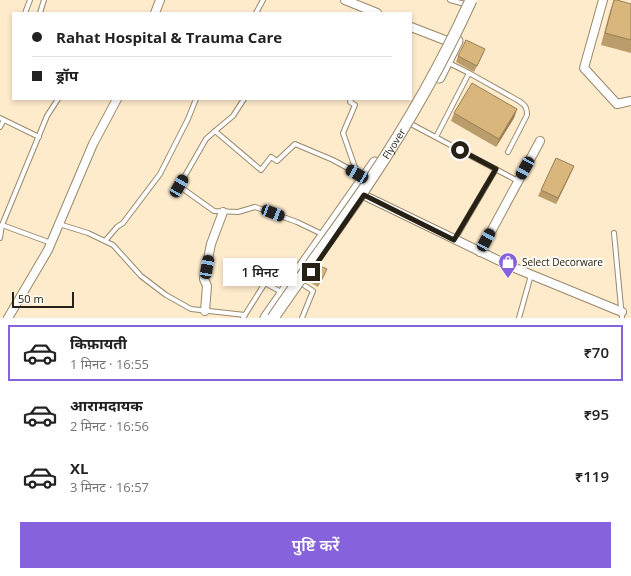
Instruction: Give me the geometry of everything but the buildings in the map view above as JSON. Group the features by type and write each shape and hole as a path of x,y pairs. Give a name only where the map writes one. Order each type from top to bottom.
{"main road":[{"path":"266,318 298,282 360,193 365,178 451,43 476,0"},
{"path":"365,178 411,124 447,62 451,43 467,1"},
{"name":"Flyover","path":"273,318 369,181 456,34 467,1"},
{"path":"298,282 324,235 360,193"},
{"path":"279,318 287,296"}],"street":[{"path":"155,12 160,0"},
{"path":"345,0 374,12"},
{"path":"603,0 584,68 617,104 631,100"},
{"path":"412,27 451,43"},
{"path":"8,318 51,243 93,144 116,100"},
{"path":"480,252 540,141"},
{"path":"360,193 454,240 622,315"},
{"path":"205,311 207,286 204,279 211,244 223,212"}],"lane":[{"path":"25,12 30,0"},
{"path":"40,12 44,0"},
{"path":"257,12 263,0"},
{"path":"450,0 467,1"},
{"path":"447,62 519,101 527,109 527,115 508,152"},
{"path":"436,137 469,73"},
{"path":"0,236 2,225 47,116 57,100"},
{"path":"104,241 117,227 123,223 160,174 188,119 196,100"},
{"path":"243,100 233,116 206,139 179,186 214,211 238,212 255,207 297,222 324,235"},
{"path":"351,100 350,102 355,105 343,133 365,178"},
{"path":"0,127 2,119 39,137"},
{"path":"411,124 518,181"},
{"path":"215,131 261,170 271,157 277,162 295,144 333,160 365,178"},
{"path":"454,240 496,169"},
{"path":"59,224 88,233 113,244 141,276 166,295 192,309 244,316 265,283 287,296"},
{"path":"2,225 51,243"},
{"path":"614,233 622,315"},
{"path":"518,318 532,275"},
{"path":"298,282 313,292 302,318"}],"place":[{"name":"Select Decorware","path":"508,279"}],"route":[{"path":"311,272 364,195 454,240 496,169 460,150"}]}
